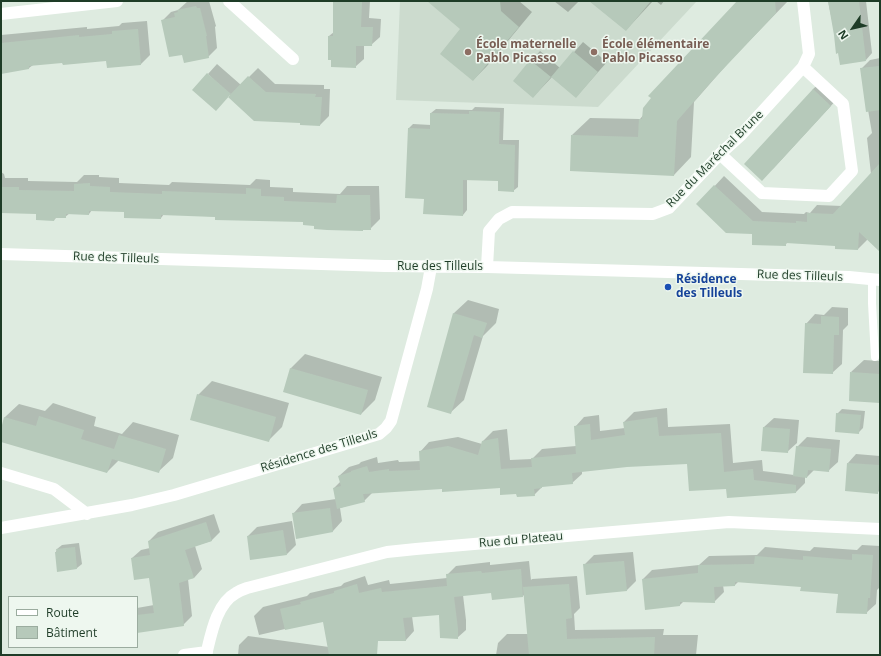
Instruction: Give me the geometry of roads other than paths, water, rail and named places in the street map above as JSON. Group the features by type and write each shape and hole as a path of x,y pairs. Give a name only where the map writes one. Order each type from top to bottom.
{"street":[{"path":"1,14 117,1"},
{"path":"229,1 293,59"},
{"name":"Rue du Maréchal Brune","path":"487,267 489,231 499,219 512,212 653,214 669,208 720,154 741,135 803,67 809,54 803,1"},
{"path":"720,154 762,193 829,196 852,171 844,104 803,67"},
{"name":"Rue des Tilleuls","path":"1,254 431,267 487,267 878,280"},
{"name":"Résidence des Tilleuls","path":"1,528 132,506 174,495 378,434 386,428 391,421 427,289 431,267"},
{"path":"1,473 54,489 88,514"},
{"name":"Rue du Plateau","path":"207,654 217,616 225,603 234,594 247,588 387,552 729,522 880,529"},
{"path":"184,655 207,654"}],"lane":[{"path":"876,357 872,303 878,280"}],"place":[{"name":"École maternelle Pablo Picasso","path":"468,52"},
{"name":"École élémentaire Pablo Picasso","path":"594,52"},
{"name":"Résidence des Tilleuls","path":"668,287"}]}
